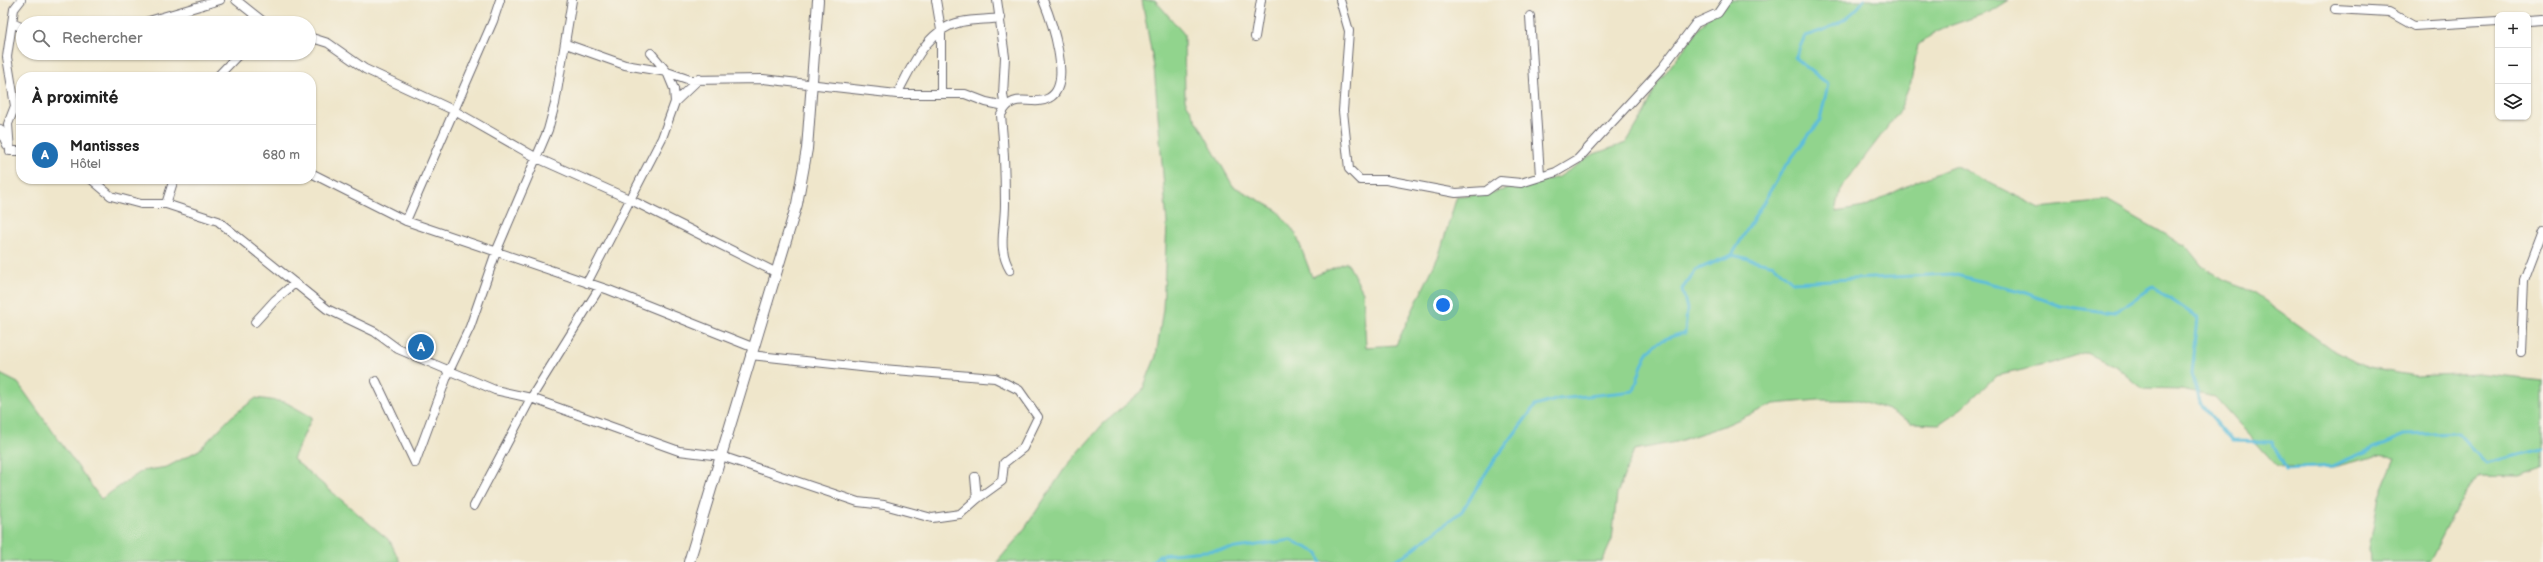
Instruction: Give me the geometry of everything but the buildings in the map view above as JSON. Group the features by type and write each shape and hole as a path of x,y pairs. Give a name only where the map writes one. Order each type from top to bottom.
{"street":[{"path":"10,152 8,124 15,106 7,57 14,10 21,0"},
{"path":"166,16 220,0"},
{"path":"236,0 256,16"},
{"path":"406,221 493,21 500,0"},
{"path":"376,381 415,463 449,371 470,327 496,252 538,158 555,104 572,0"},
{"path":"689,562 751,351 777,272 797,204 807,149 813,86 818,0"},
{"path":"936,0 941,30 941,92"},
{"path":"997,0 1001,18 1006,106"},
{"path":"1010,270 1003,259 1001,245 1005,207 1001,115 1006,106 1012,102 1048,99 1054,95 1059,84 1061,61 1043,0"},
{"path":"1255,37 1261,0"},
{"path":"1340,0 1348,31 1343,111 1349,169 1360,180 1386,180 1456,193 1486,191 1500,181 1521,183 1556,172 1578,159 1662,68 1696,23 1718,13 1727,0"},
{"path":"2335,9 2389,12 2414,26 2495,21"},
{"path":"1530,16 1540,176"},
{"path":"897,94 925,45 941,30 960,22 1001,18"},
{"path":"2531,21 2543,20"},
{"path":"12,23 16,25"},
{"path":"316,39 328,43 365,69 453,110 538,158 629,199 777,272"},
{"path":"566,44 632,66 667,72 680,78 763,79 813,86 897,94 941,92 965,94 986,102 1006,106"},
{"path":"587,283 629,199 662,138 675,102 674,89 667,72 651,53"},
{"path":"222,72 233,60"},
{"path":"675,102 699,79"},
{"path":"0,129 10,152"},
{"path":"10,152 16,151"},
{"path":"97,184 111,196 141,204 166,204 218,221 327,309 375,332 398,349 449,371 495,390 531,398 680,451 721,456 858,502 884,505 932,518 960,514 977,498 1002,481 1004,463 1023,448 1038,417 1019,390 995,378 870,368 751,351 600,287 406,221 316,176"},
{"path":"166,204 172,184"},
{"path":"2520,351 2524,280 2543,230"},
{"path":"255,322 275,300 295,283"},
{"path":"474,506 531,398 600,287"},
{"path":"975,477 977,498"}],"green space":[{"path":"1142,0 1155,0 1184,34 1185,100 1233,186 1277,210 1296,234 1312,277 1347,262 1363,292 1366,347 1396,345 1439,255 1457,196 1486,194 1559,177 1594,154 1626,143 1645,112 1657,84 1721,0 2009,0 1992,11 1938,30 1918,45 1911,82 1899,112 1841,188 1836,212 1864,207 1915,182 1956,166 2040,208 2107,201 2186,246 2202,266 2225,280 2246,288 2331,349 2368,368 2416,376 2477,373 2543,380 2543,469 2520,477 2479,476 2459,504 2429,562 2370,562 2369,548 2379,496 2395,458 2376,456 2333,467 2314,468 2277,466 2215,397 2181,390 2143,389 2117,367 2086,352 2049,364 1996,376 1962,408 1939,424 1911,423 1888,410 1859,400 1818,400 1774,404 1726,425 1676,442 1634,450 1617,494 1612,540 1602,562 997,562 1021,534 1065,468 1103,424 1142,391 1156,356 1163,309 1167,223 1154,67"},
{"path":"0,374 18,383 101,499 142,471 167,467 199,450 231,417 256,398 285,402 312,417 293,459 390,541 400,562 0,562"}],"waterway":[{"path":"1391,562 1408,553 1462,511 1489,468 1535,406 1559,399 1634,391 1644,359 1654,346 1672,336 1685,333 1687,309 1682,289 1696,270 1732,255 1782,171 1820,120 1828,84 1795,58 1805,36 1830,27 1845,19 1852,14 1864,0"},
{"path":"1732,255 1774,265 1792,282 1952,274 2020,291 2061,306 2113,313 2153,287 2198,318 2192,373 2200,403 2232,441 2272,442 2286,469 2332,466 2405,435 2459,433 2486,463 2543,449"},
{"path":"1152,562 1159,555 1229,549 1291,540 1318,553 1321,562"},
{"path":"1159,555 1164,562"}],"place":[{"name":"Mantisses","path":"421,347"}]}
